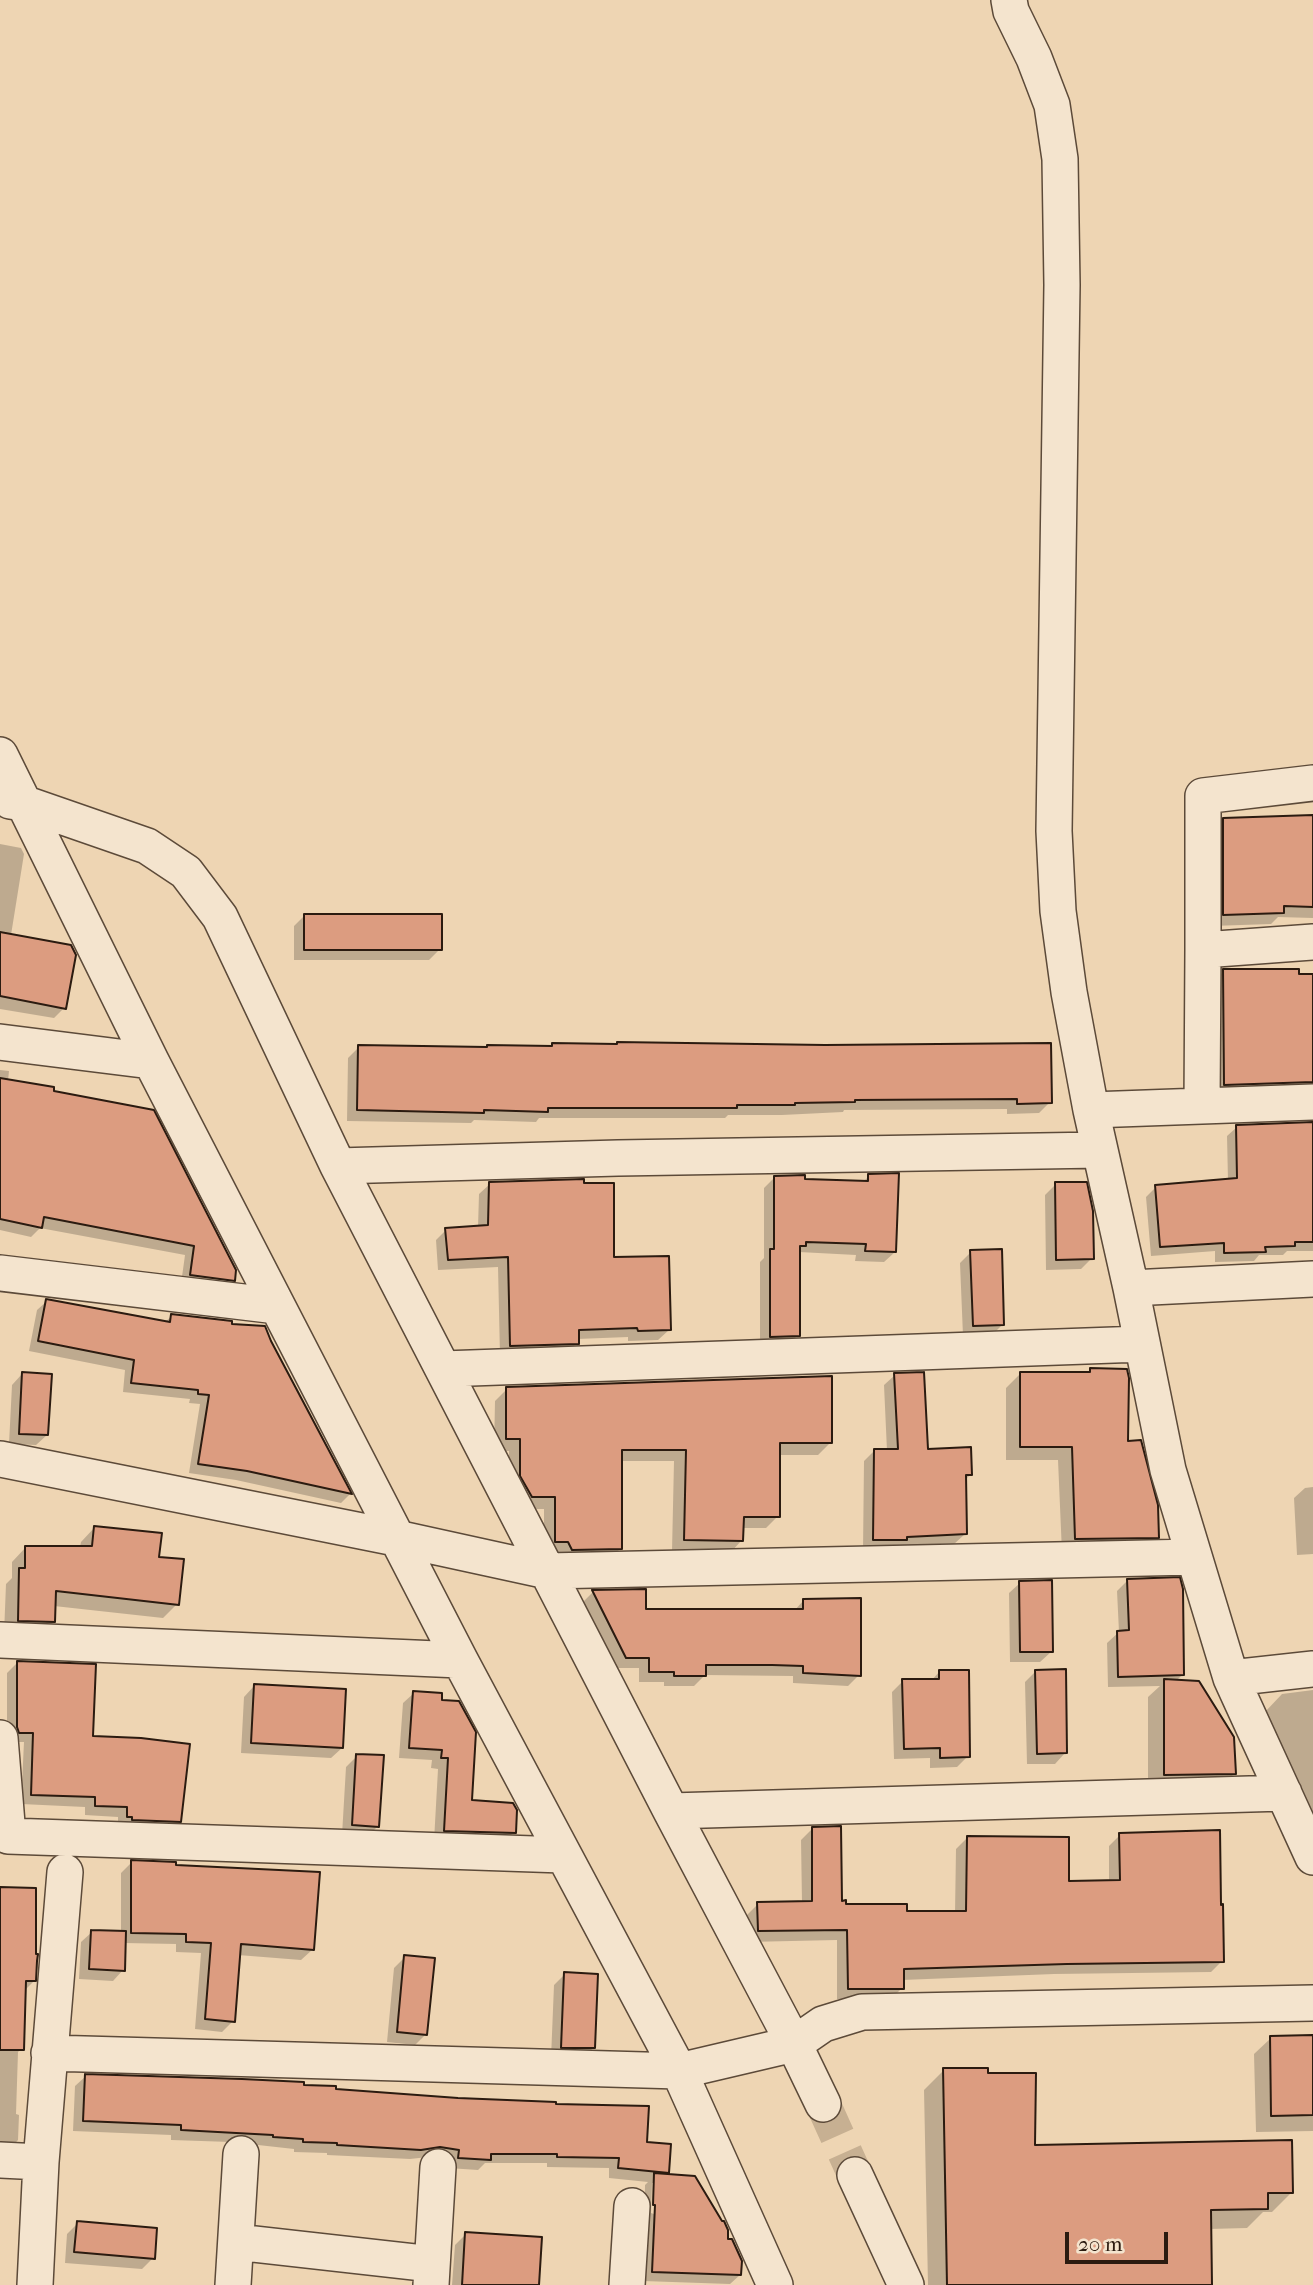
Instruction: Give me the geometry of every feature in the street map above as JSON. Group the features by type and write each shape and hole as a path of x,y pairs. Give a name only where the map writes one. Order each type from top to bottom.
{"street":[{"path":"1009,0 1011,11 1034,58 1052,105 1060,159 1062,285 1054,831 1058,911 1069,992 1091,1111 1168,1471 1231,1678 1313,1857"},
{"path":"0,755 11,801 150,1061 396,1538 678,2071 775,2285"},
{"path":"1202,1107 1203,796 1313,783"},
{"path":"11,801 147,846 186,872 220,917 338,1166 823,2104"},
{"path":"1203,950 1313,942"},
{"path":"0,1042 150,1061"},
{"path":"1091,1111 1313,1102"},
{"path":"338,1166 632,1157 1100,1150"},
{"path":"0,1273 277,1306"},
{"path":"1131,1289 1313,1279"},
{"path":"443,1369 1142,1344"},
{"path":"0,1459 547,1571 1194,1557"},
{"path":"0,1640 460,1660"},
{"path":"1231,1678 1313,1669"},
{"path":"0,1738 8,1836 562,1854"},
{"path":"671,1811 1284,1793"},
{"path":"35,2285 41,2162 65,1872"},
{"path":"49,2053 678,2071 793,2044 823,2024 862,2012 1313,2003"},
{"path":"233,2285 241,2154"},
{"path":"0,2160 41,2162"},
{"path":"236,2242 431,2274 439,2167"},
{"path":"855,2175 906,2285"},
{"path":"627,2285 632,2206"}],"building":[{"path":"1313,815 1313,907 1284,906 1284,913 1223,915 1223,818"},
{"path":"304,914 442,914 442,950 304,950"},
{"path":"0,932 71,945 76,955 66,1009 0,996"},
{"path":"1223,969 1299,969 1299,974 1313,974 1313,1082 1224,1085"},
{"path":"617,1042 825,1045 1051,1043 1052,1103 1017,1104 1017,1099 855,1100 795,1105 737,1105 737,1108 548,1108 548,1112 357,1110 358,1045 487,1047"},
{"path":"0,1078 54,1087 54,1091 154,1110 236,1270 235,1281 190,1275 194,1246 44,1217 42,1228 0,1219"},
{"path":"1313,1122 1313,1242 1295,1242 1295,1246 1265,1247 1266,1252 1224,1253 1224,1243 1160,1247 1155,1185 1237,1178 1236,1125"},
{"path":"899,1173 896,1252 865,1251 866,1244 806,1242 806,1246 800,1246 800,1336 770,1337 770,1249 774,1249 774,1176 805,1175 805,1179 868,1181 868,1174"},
{"path":"584,1179 584,1183 614,1183 614,1257 669,1256 671,1330 579,1330 579,1344 510,1346 508,1257 448,1260 445,1228 488,1225 489,1182"},
{"path":"1055,1182 1087,1182 1093,1211 1094,1259 1056,1260"},
{"path":"1002,1249 1004,1325 973,1326 970,1250"},
{"path":"46,1299 170,1322 171,1314 232,1321 232,1324 265,1326 352,1494 247,1471 198,1464 209,1395 198,1394 198,1390 131,1383 134,1360 38,1341"},
{"path":"1090,1368 1127,1369 1128,1441 1141,1440 1158,1505 1159,1538 1075,1539 1072,1447 1020,1447 1020,1372 1090,1372"},
{"path":"22,1372 52,1374 48,1435 19,1434"},
{"path":"924,1372 928,1449 971,1447 972,1475 966,1475 967,1534 907,1537 907,1540 873,1540 874,1449 898,1449 894,1373"},
{"path":"832,1376 832,1443 780,1443 780,1517 744,1517 743,1541 684,1540 686,1450 622,1450 622,1549 572,1550 568,1542 555,1542 555,1497 532,1497 520,1476 520,1439 506,1439 506,1387"},
{"path":"94,1526 162,1533 159,1557 184,1559 179,1605 56,1591 55,1622 18,1621 19,1568 25,1568 25,1546 92,1546"},
{"path":"1180,1577 1183,1589 1184,1675 1118,1677 1117,1631 1129,1630 1127,1579"},
{"path":"1052,1580 1053,1652 1020,1652 1019,1581"},
{"path":"646,1589 646,1609 803,1609 803,1599 861,1598 861,1676 803,1673 803,1666 772,1665 706,1665 706,1676 674,1676 674,1672 649,1672 649,1658 626,1658 592,1590"},
{"path":"17,1661 96,1664 93,1736 190,1744 181,1822 132,1820 132,1817 127,1817 127,1807 95,1806 95,1797 31,1795 33,1733 19,1733 17,1727"},
{"path":"1066,1669 1067,1753 1037,1754 1035,1670"},
{"path":"939,1670 969,1670 970,1757 940,1758 940,1748 904,1749 902,1679 939,1679"},
{"path":"1164,1679 1199,1681 1234,1737 1236,1774 1164,1775"},
{"path":"254,1684 346,1689 343,1748 251,1743"},
{"path":"413,1691 442,1693 442,1700 459,1701 476,1732 472,1800 513,1803 517,1810 516,1833 444,1831 448,1758 441,1758 442,1750 409,1748"},
{"path":"356,1754 384,1755 379,1827 352,1825"},
{"path":"841,1826 842,1901 846,1900 846,1904 907,1904 907,1911 966,1911 967,1836 1069,1837 1069,1881 1120,1880 1119,1833 1220,1830 1224,1962 904,1969 904,1989 848,1989 847,1930 758,1931 757,1902 812,1901 812,1827"},
{"path":"131,1860 176,1862 176,1865 320,1872 314,1950 241,1944 235,2022 205,2019 211,1943 186,1942 186,1934 131,1933"},
{"path":"0,1887 36,1888 36,1981 26,1981 24,2050 0,2050"},
{"path":"91,1930 126,1931 125,1971 89,1969"},
{"path":"404,1955 435,1958 427,2035 397,2032"},
{"path":"564,1972 598,1974 595,2048 561,2048"},
{"path":"1313,2035 1313,2115 1271,2116 1270,2036"},
{"path":"943,2068 988,2068 988,2073 1036,2073 1035,2145 1292,2140 1293,2193 1268,2193 1268,2209 1211,2210 1212,2285 947,2285"},
{"path":"85,2074 304,2082 304,2085 336,2086 336,2089 458,2098 649,2106 647,2142 671,2144 669,2173 618,2168 619,2158 491,2154 491,2160 458,2158 459,2150 440,2147 421,2150 337,2145 303,2142 303,2139 273,2135 181,2130 181,2125 83,2121"},
{"path":"654,2173 695,2176 724,2221 728,2239 732,2239 742,2261 741,2275 652,2272"},
{"path":"77,2221 157,2228 155,2259 74,2252"},
{"path":"465,2232 542,2237 539,2285 462,2285"}],"tunnel":[{"path":"823,2104 855,2175"}]}
